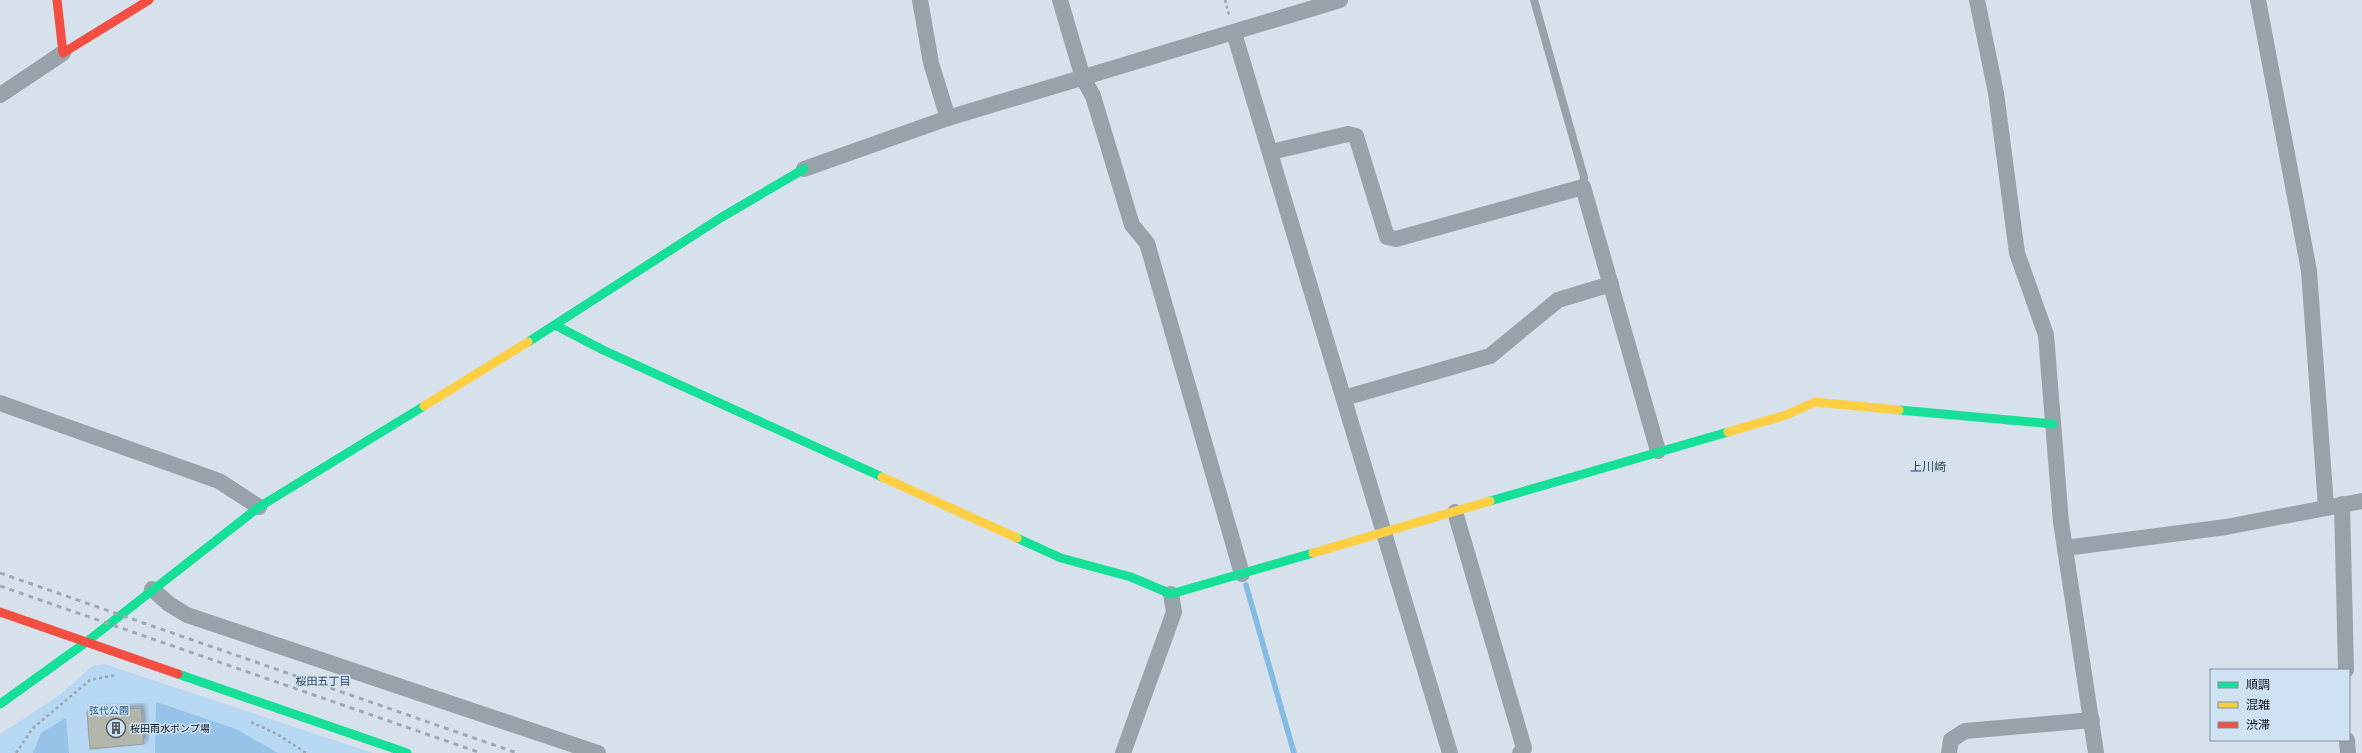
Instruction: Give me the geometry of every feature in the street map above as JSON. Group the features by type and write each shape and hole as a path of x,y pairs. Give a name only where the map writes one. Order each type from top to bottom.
{"street":[{"path":"58,0 63,53"},
{"path":"0,95 63,53 149,0"},
{"path":"920,0 931,63 948,118"},
{"path":"1060,0 1083,78 1093,96 1132,225 1147,242 1242,574"},
{"path":"0,704 85,643 152,588 259,508 555,325 722,217 804,169 948,118 1340,0"},
{"path":"1977,0 1996,93 2017,253 2046,335 2065,548 2096,753"},
{"path":"2258,0 2309,271 2326,507"},
{"path":"1234,33 1271,152 1450,753"},
{"path":"1271,152 1348,134 1356,136 1387,237 1396,239 1583,187 1658,451"},
{"path":"1344,398 1490,356 1558,300 1611,284"},
{"path":"555,325 603,350 1061,558 1131,578 1171,594 1455,512 1658,451 1786,415 1815,402 2053,424"},
{"path":"0,403 219,481 259,508"},
{"path":"2065,548 2226,527 2362,501"},
{"path":"2342,504 2346,669"},
{"path":"1455,512 1524,748 1520,753"},
{"path":"152,588 169,604 187,615 598,753"},
{"path":"1123,753 1174,612 1171,594"},
{"path":"0,612 85,643 407,753"},
{"path":"1949,753 1951,740 1965,731 2092,720"},
{"path":"2348,741 2348,753"}],"lane":[{"path":"1534,0 1584,176 1583,187"}],"path":[{"path":"16,753 32,728 90,680 115,674 122,677"},
{"path":"246,720 277,734 306,753"}],"green space":[{"name":"弦代公園","path":"105,664 373,753 0,753 0,734 57,697 94,665"}],"shaded area":[{"path":"156,702 236,729 278,753 155,753"},
{"path":"66,718 69,753 33,753 41,733"}],"building":[{"name":"桜田雨水ポンプ場","path":"141,708 144,744 90,749 87,712"}],"waterway":[{"path":"1246,585 1294,753"}],"railway":[{"path":"0,573 517,753"},
{"path":"0,586 481,753"}],"traffic: fast":[{"path":"528,342 722,217 804,169"},
{"path":"555,325 603,350 882,477"},
{"path":"0,704 85,643 259,507 424,406"},
{"path":"1899,410 2053,424"},
{"path":"1490,501 1728,432"},
{"path":"1017,538 1061,558 1131,577 1171,594 1313,553"},
{"path":"178,674 407,753"}],"traffic: slow":[{"path":"424,406 528,342"},
{"path":"1728,432 1786,415 1815,402 1899,410"},
{"path":"882,477 1017,538"},
{"path":"1313,553 1490,501"}],"traffic: jam":[{"path":"57,0 63,53 149,0"},
{"path":"0,612 178,674"}],"place":[{"name":"桜田雨水ポンプ場","path":"116,728"}],"district":[{"name":"上川崎","path":"1928,467"},
{"name":"桜田五丁目","path":"323,681"}]}
